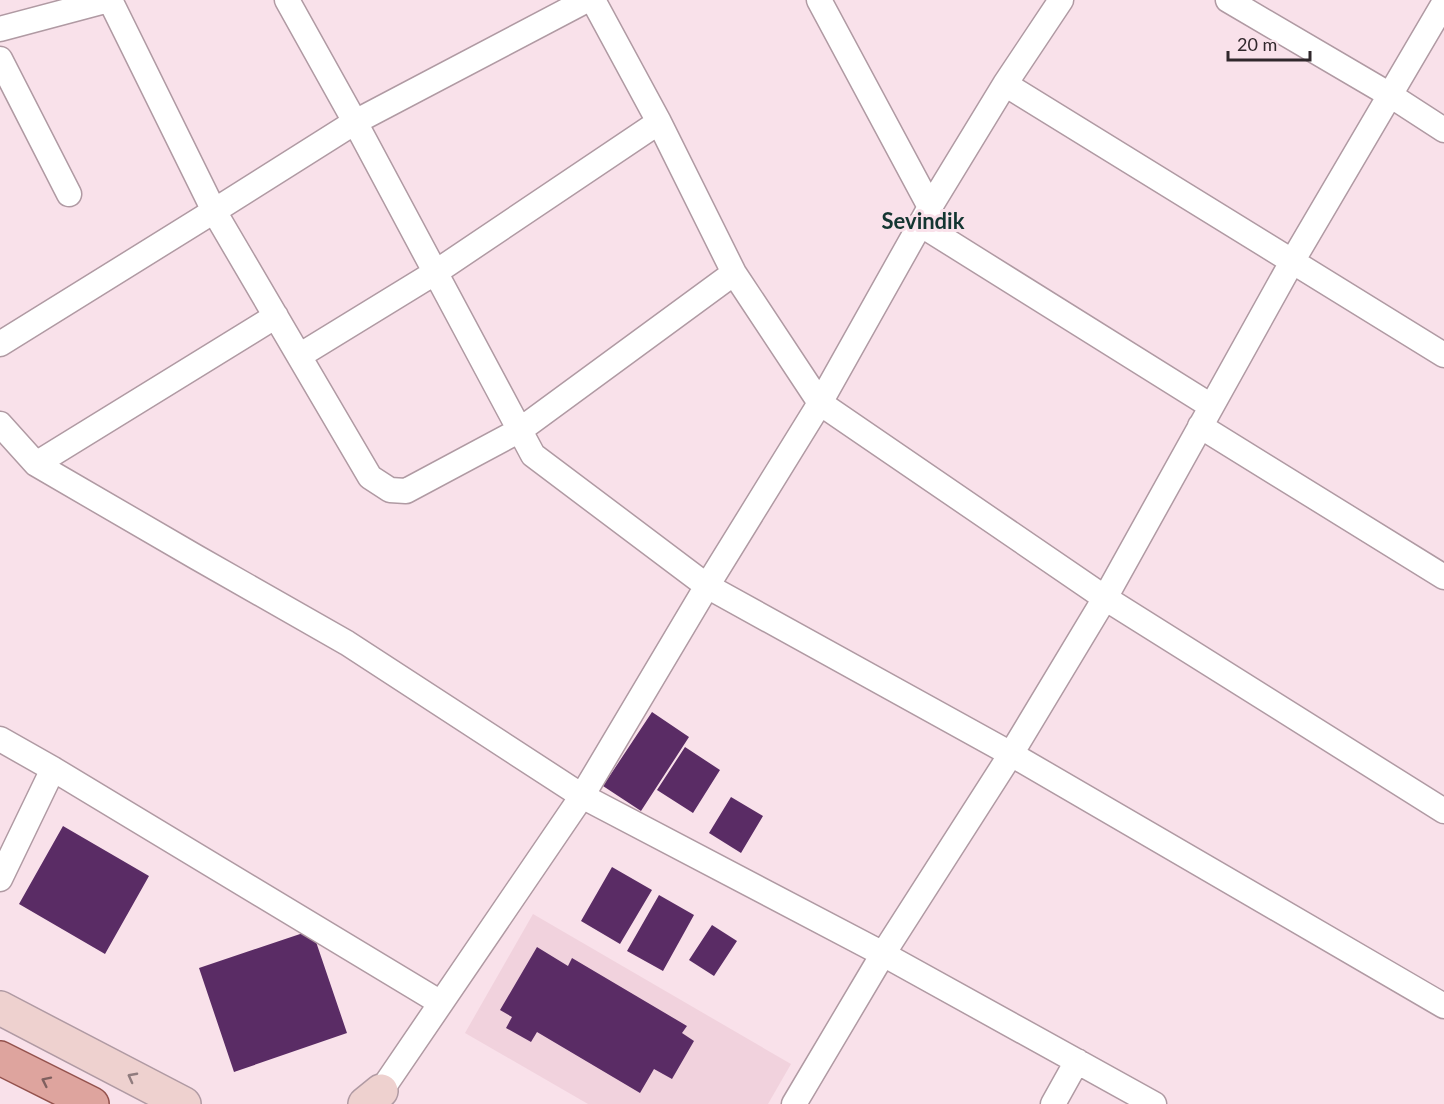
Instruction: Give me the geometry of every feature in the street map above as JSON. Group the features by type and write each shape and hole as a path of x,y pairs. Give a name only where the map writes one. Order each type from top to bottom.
{"main road":[{"path":"0,1008 176,1102"},
{"path":"0,1058 92,1104"}],"street":[{"path":"0,29 109,0 214,211 370,477 390,490 406,491 520,430 734,273"},
{"path":"287,0 533,455 707,586 1011,754 1444,1006"},
{"path":"0,344 355,122 587,0"},
{"path":"593,0 659,122 734,273 820,403 1105,598 1444,812"},
{"path":"819,0 925,215 1206,416 1444,577"},
{"path":"374,1100 582,796 707,586 820,403 925,215 1005,84 1061,0"},
{"path":"1228,0 1444,129"},
{"path":"794,1104 883,954 1011,754 1105,598 1293,260 1444,3"},
{"path":"0,59 69,194"},
{"path":"1005,84 1444,355"},
{"path":"299,357 436,272 659,122"},
{"path":"36,464 276,316"},
{"path":"0,424 36,464 347,643 582,796 883,954 1154,1104"},
{"path":"0,739 441,1003"},
{"path":"0,879 53,770"},
{"path":"1053,1104 1077,1061"}],"shaded area":[{"path":"533,914 791,1064 768,1104 588,1104 465,1033"}],"building":[{"path":"652,712 689,737 641,811 603,786"},
{"path":"685,747 720,770 693,813 657,790"},
{"path":"731,797 763,816 741,853 709,833"},
{"path":"63,826 149,876 105,954 19,904"},
{"path":"612,867 652,890 620,944 581,921"},
{"path":"659,895 694,915 663,971 627,951"},
{"path":"712,925 737,941 714,976 689,960"},
{"path":"312,930 347,1033 234,1072 199,968"},
{"path":"537,947 568,966 572,958 687,1026 682,1033 694,1041 672,1079 654,1069 640,1093 537,1032 531,1042 506,1028 512,1017 500,1010"}],"district":[{"name":"Sevindik","path":"923,221"}]}
